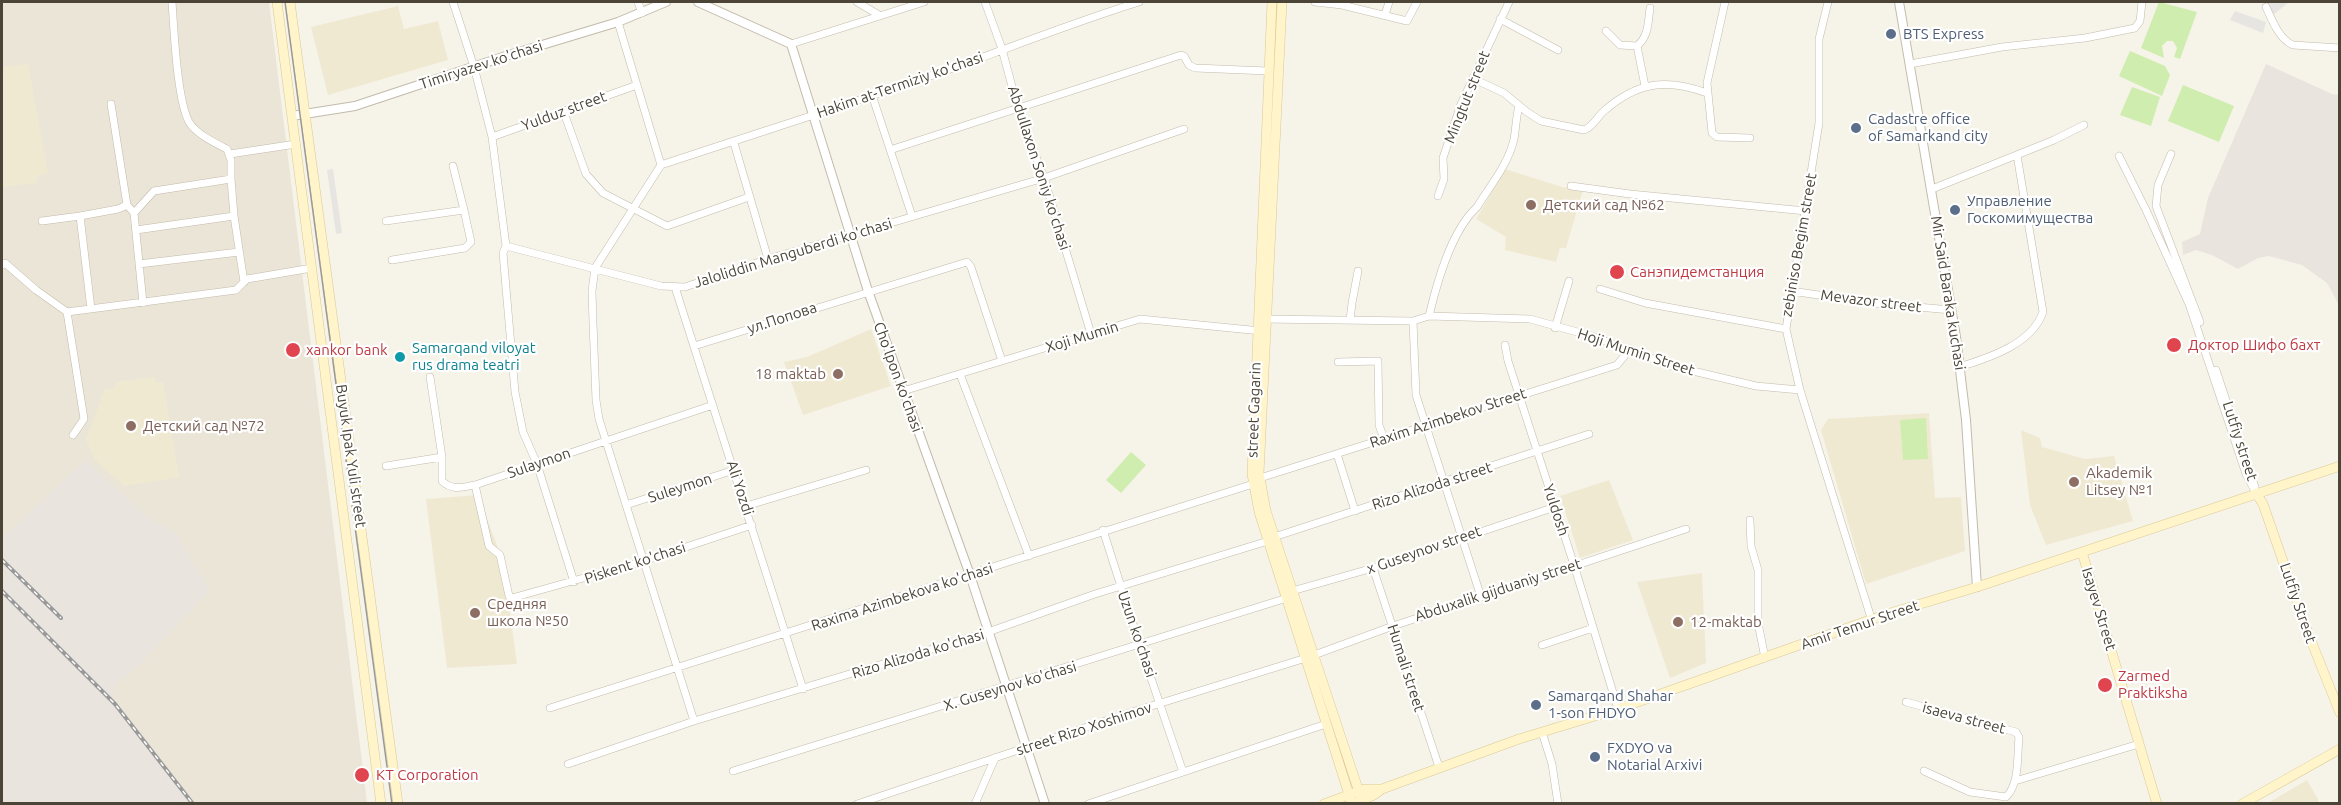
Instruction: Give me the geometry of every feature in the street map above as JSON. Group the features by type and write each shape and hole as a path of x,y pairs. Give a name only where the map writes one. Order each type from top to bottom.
{"main road":[{"name":"Buyuk Ipak Yuli street","path":"277,2 381,804"},
{"name":"Buyuk Ipak Yuli street","path":"290,2 398,804"},
{"name":"street Gagarin","path":"1262,319 1268,70 1272,2"},
{"name":"street Gagarin","path":"1282,2 1261,331 1256,481 1266,511 1271,539 1355,800"},
{"name":"Amir Temur Street","path":"1324,804 1374,795 1382,789 1439,767 2340,466"},
{"name":"Lutfiy Street","path":"2256,493 2263,504 2308,633 2340,713"},
{"name":"Isayev Street","path":"2082,552 2157,804"},
{"name":"street Gagarin","path":"1309,657 1326,724 1355,800"},
{"path":"2242,804 2340,749"}],"street":[{"path":"172,2 183,100 190,124 212,142 227,149 230,154 234,216 244,282"},
{"path":"453,2 474,67 492,137 506,246 503,253 515,392 523,432 537,464 574,582"},
{"path":"638,2 642,13"},
{"name":"Timiryazev ko'chasi","path":"292,116 355,106 618,22 666,2"},
{"path":"699,2 791,44 924,2"},
{"path":"857,2 879,15"},
{"name":"Abdullaxon Soniy ko'chasi","path":"985,2 1002,50 1018,109 1044,178 1091,334"},
{"name":"Hakim at-Termiziy ko'chasi","path":"661,165 734,143 1002,50 1064,26 1139,2"},
{"path":"1316,2 1338,3 1407,21 1417,2"},
{"path":"1385,15 1389,2"},
{"name":"Mingtut street","path":"1438,196 1444,179 1443,158 1461,104 1509,2"},
{"path":"1725,2 1707,83 1714,136 1750,138"},
{"name":"zebiniso Begim street","path":"1828,2 1819,39 1819,123 1786,329 1800,390 1872,621"},
{"name":"Mir Said Baraka kuchasi","path":"1899,2 1932,189 1959,367 1966,420 1977,587"},
{"path":"1910,64 2002,47 2085,38 2134,28 2140,21 2142,2"},
{"path":"2266,7 2277,30 2288,43 2340,48"},
{"path":"1606,31 1620,45 1637,46 1644,40 1647,33 1650,8"},
{"path":"1500,19 1558,50"},
{"path":"618,22 661,165 595,268 592,291 596,400 599,419 694,721"},
{"name":"Cho'lpon ko'chasi","path":"791,44 850,235 903,391 970,574 1045,804"},
{"path":"1637,46 1646,86"},
{"path":"890,150 1180,55 1185,56 1190,65 1195,68 1268,70"},
{"path":"1474,79 1503,93 1541,121 1584,130 1589,129 1600,114 1618,98 1646,86 1664,84 1707,93"},
{"name":"Yulduz street","path":"492,137 637,85"},
{"path":"872,95 912,216"},
{"path":"111,104 127,205 134,213 143,303"},
{"path":"1429,316 1436,286 1448,254 1470,213 1477,207 1508,156 1514,139 1515,120 1519,106"},
{"path":"563,110 586,174 603,193 667,226 749,197"},
{"path":"1932,189 2084,125"},
{"name":"Jaloliddin Manguberdi ko'chasi","path":"506,246 661,286 685,287 768,259 1044,178 1184,129"},
{"path":"734,143 768,259"},
{"path":"230,154 296,144"},
{"path":"2146,210 2156,206 2158,185 2170,154"},
{"path":"1959,367 1988,359 2026,336 2038,325 2043,312 2017,155"},
{"name":"Lutfiy street","path":"2119,156 2188,304 2246,474 2256,493"},
{"path":"392,260 465,248 471,242 453,166"},
{"path":"134,213 154,191 231,179"},
{"path":"1571,186 1806,211"},
{"path":"42,221 118,209 127,205"},
{"name":"Lutfiy street","path":"2156,206 2194,302 2251,471 2256,493"},
{"path":"386,221 464,210"},
{"path":"80,216 91,309"},
{"path":"136,230 234,216"},
{"path":"139,264 239,252"},
{"name":"ул.Попова","path":"694,346 967,262 971,267 1002,361"},
{"path":"2,265 5,263 36,290 67,312 236,290 247,279 312,268"},
{"path":"1350,320 1358,271"},
{"path":"1555,328 1569,281"},
{"name":"Ali Yozdi","path":"675,286 803,689"},
{"path":"1600,289 1645,303 1786,329"},
{"name":"Mevazor street","path":"1791,291 1873,303 1951,310"},
{"path":"67,312 84,419 73,435"},
{"name":"Hoji Mumin Street","path":"1262,319 1413,321 1429,316 1530,319 1555,328 1592,336 1672,366 1756,386 1800,390"},
{"name":"Xoji Mumin","path":"903,391 1140,320 1261,331"},
{"path":"1413,321 1416,395 1481,597"},
{"name":"Yuldosh","path":"1506,345 1508,361 1618,708"},
{"name":"Raxim Azimbekov Street","path":"1256,481 1617,365 1630,349"},
{"path":"1338,362 1378,361 1379,425 1384,439"},
{"path":"960,374 1029,556"},
{"path":"386,466 442,457 430,377"},
{"name":"Sulaymon","path":"442,457 442,481 447,486 455,488 476,485 713,405"},
{"name":"Rizo Alizoda street","path":"1271,539 1589,434"},
{"path":"1337,454 1355,511"},
{"name":"Suleymon","path":"626,505 734,470"},
{"path":"746,506 866,470"},
{"name":"Raxima Azimbekova ko'chasi","path":"550,708 1029,556 1256,481"},
{"name":"Piskent ko'chasi","path":"476,485 489,546 500,555 509,596 518,598 644,561 752,525"},
{"name":"x Guseynov street","path":"1290,595 1555,507"},
{"path":"1750,520 1751,546 1758,570 1758,623 1765,658"},
{"name":"Abduxalik gijduaniy street","path":"1309,657 1393,626 1686,529"},
{"name":"Uzun ko'chasi","path":"1103,530 1184,772"},
{"name":"Rizo Alizoda ko'chasi","path":"568,764 694,721 988,632 1120,586 1271,539"},
{"name":"Humali street","path":"1373,568 1439,767"},
{"name":"X. Guseynov ko'chasi","path":"733,771 1140,646 1290,595"},
{"path":"1542,645 1593,628"},
{"name":"street Rizo Xoshimov","path":"856,804 1309,657"},
{"path":"1906,702 2016,732 2019,737 2015,781 2011,792 2006,796 1970,792 1924,771"},
{"path":"1088,804 1326,724"},
{"path":"1542,732 1552,764 1558,804"},
{"path":"2015,781 2139,744"},
{"path":"975,804 995,758"}],"shaded area":[{"path":"2,2 269,2 367,803 2,804"},
{"path":"2267,2 2289,2 2273,15"},
{"path":"398,6 404,29 438,21 448,60 328,95 311,27"},
{"path":"2235,11 2266,22 2263,33 2230,20"},
{"path":"28,64 48,173 38,176 37,183 2,187 2,67"},
{"path":"2266,64 2332,94 2339,95 2339,305 2327,283 2302,265 2269,256 2258,258 2238,269 2212,255 2196,250 2183,255 2182,242 2200,234 2208,198"},
{"path":"333,169 342,233 336,234 327,170"},
{"name":"Детский сад №62","path":"1505,169 1562,187 1583,190 1566,248 1560,248 1556,262 1505,250 1506,237 1476,219"},
{"name":"18 maktab","path":"871,329 891,386 803,415 784,362 807,357"},
{"name":"Детский сад №72","path":"154,377 156,382 163,382 179,477 124,486 94,459 86,439 105,389 115,388 115,382"},
{"path":"1929,413 1935,498 1961,497 1965,551 1866,584 1821,430 1828,419"},
{"name":"Akademik Litsey №1","path":"2021,430 2040,438 2042,447 2085,459 2114,456 2133,521 2046,545 2030,505"},
{"path":"85,460 146,515 177,535 209,591 142,662 115,685 111,700 191,803 2,803 2,539"},
{"path":"1609,480 1633,540 1580,558 1560,496"},
{"name":"Средняя школа №50","path":"478,495 503,561 517,664 447,668 426,499"},
{"name":"12-maktab","path":"1702,573 1706,663 1670,678 1637,582"},
{"path":"2307,780 2318,803 2268,803"}],"green space":[{"path":"2159,2 2197,12 2180,59 2174,57 2177,48 2173,41 2167,41 2162,46 2164,58 2141,48"},
{"path":"2130,51 2165,66 2170,75 2162,96 2119,76"},
{"path":"2183,85 2234,106 2219,142 2168,121"},
{"path":"2132,87 2160,97 2151,126 2120,115"},
{"path":"1926,418 1928,459 1903,460 1900,420"},
{"path":"1131,452 1146,465 1121,493 1106,480"}],"tram line":[{"path":"285,2 392,804"}],"railway":[{"path":"2,560 61,618"},
{"path":"2,591 115,704 193,804"}],"place":[{"name":"BTS Express","path":"1891,34"},
{"name":"Cadastre office of Samarkand city","path":"1856,128"},
{"name":"Детский сад №62","path":"1531,205"},
{"name":"Управление Госкомимущества","path":"1955,210"},
{"name":"Санэпидемстанция","path":"1617,272"},
{"name":"Доктор Шифо бахт","path":"2174,345"},
{"name":"xankor bank","path":"293,350"},
{"name":"Samarqand viloyat rus drama teatri","path":"400,357"},
{"name":"18 maktab","path":"838,374"},
{"name":"Детский сад №72","path":"131,426"},
{"name":"Akademik Litsey №1","path":"2074,482"},
{"name":"Средняя школа №50","path":"475,613"},
{"name":"12-maktab","path":"1678,622"},
{"name":"Zarmed Praktiksha","path":"2105,685"},
{"name":"Samarqand Shahar 1-son FHDYO","path":"1536,705"},
{"name":"FXDYO va Notarial Arxivi","path":"1595,757"},
{"name":"KT Corporation","path":"362,775"}]}
